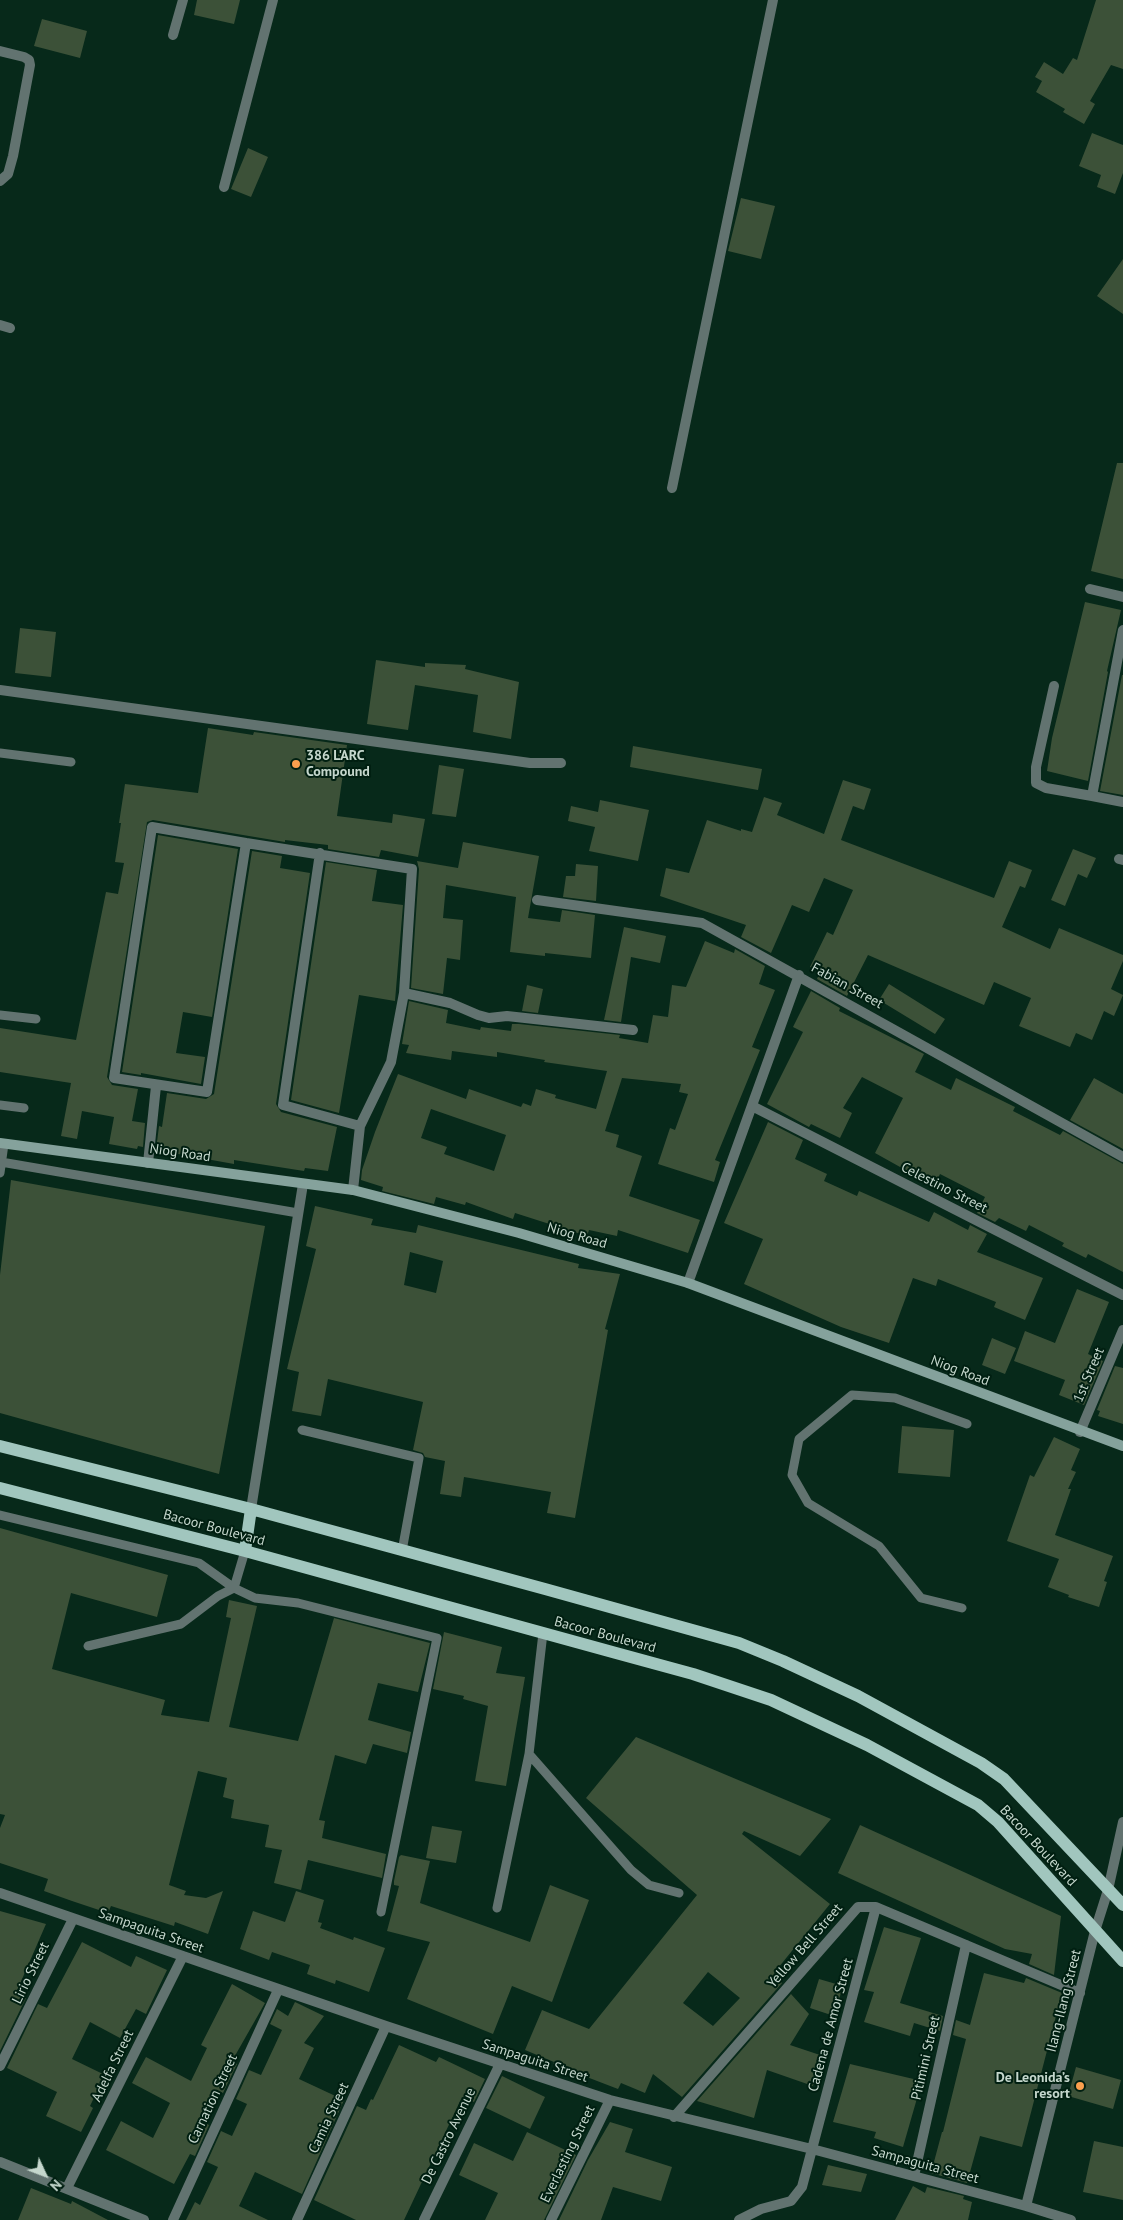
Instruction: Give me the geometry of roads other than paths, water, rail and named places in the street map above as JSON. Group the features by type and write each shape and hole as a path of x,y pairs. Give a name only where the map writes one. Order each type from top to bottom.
{"main road":[{"name":"Bacoor Boulevard","path":"0,1446 251,1510 402,1551 738,1643 783,1660 858,1696 981,1763 1004,1779 1123,1905"},
{"name":"Bacoor Boulevard","path":"0,1488 245,1552 693,1674 771,1700 868,1745 978,1805 998,1822 1123,1961"},
{"path":"245,1552 251,1510"}],"street":[{"path":"174,35 183,0"},
{"path":"224,187 272,0"},
{"path":"672,488 773,0"},
{"path":"0,51 24,57 29,60 30,65 13,156 8,174 0,181"},
{"path":"1090,589 1123,597"},
{"path":"1092,796 1123,630"},
{"path":"1054,686 1036,767 1036,783 1046,788 1123,802"},
{"path":"0,690 530,763 561,763"},
{"path":"246,843 207,1092 156,1086 114,1078 152,827 412,869 404,993 391,1062 360,1126 353,1190"},
{"path":"320,853 283,1105 360,1126"},
{"name":"Fabian Street","path":"537,900 702,923 799,975 1123,1157"},
{"path":"688,1282 799,975"},
{"path":"404,993 450,1003 489,1018 507,1016 633,1030"},
{"path":"148,1163 156,1086"},
{"name":"Celestino Street","path":"752,1106 1123,1295"},
{"name":"Niog Road","path":"2,1144 353,1190 519,1233 688,1282 1080,1432 1123,1446"},
{"path":"251,1510 303,1184"},
{"name":"1st Street","path":"1080,1432 1123,1330"},
{"name":"Ilang-Ilang Street","path":"1026,2206 1095,1931 1120,1850 1123,1822"},
{"name":"Sampaguita Street","path":"0,1893 278,1990 610,2100 914,2176 1071,2220"},
{"name":"Yellow Bell Street","path":"674,2117 858,1907 876,1907"},
{"path":"876,1907 1080,1992"},
{"name":"Cadena de Amor Street","path":"739,2220 761,2209 791,2201 802,2187 876,1907"},
{"name":"Lirio Street","path":"0,2066 73,1919"},
{"name":"Pitimini Street","path":"914,2176 966,1945"},
{"name":"Adelfa Street","path":"68,2188 183,1956"},
{"name":"Carnation Street","path":"173,2220 278,1990"},
{"name":"Camia Street","path":"297,2220 386,2026"},
{"name":"De Castro Avenue","path":"424,2220 500,2064"},
{"name":"Everlasting Street","path":"551,2220 610,2100"},
{"path":"0,2162 144,2220"}],"lane":[{"path":"0,753 71,762"},
{"path":"0,1015 36,1019"},
{"path":"0,1106 24,1108"},
{"path":"0,1173 2,1144"},
{"path":"1,1162 298,1213"},
{"path":"962,1608 921,1598 879,1546 808,1502 792,1475 799,1439 852,1395 895,1398 967,1424"},
{"path":"302,1430 418,1458 402,1551"},
{"path":"0,1515 199,1563 234,1588 255,1598 298,1603 437,1638 381,1912"},
{"path":"88,1646 181,1624 218,1596 234,1588 245,1552"},
{"path":"497,1908 529,1754 542,1656 543,1633"},
{"path":"529,1754 631,1870 649,1885 680,1893"}],"place":[{"name":"386 L'ARC Compound","path":"296,764"},
{"name":"De Leonida’s resort","path":"1080,2086"}]}
